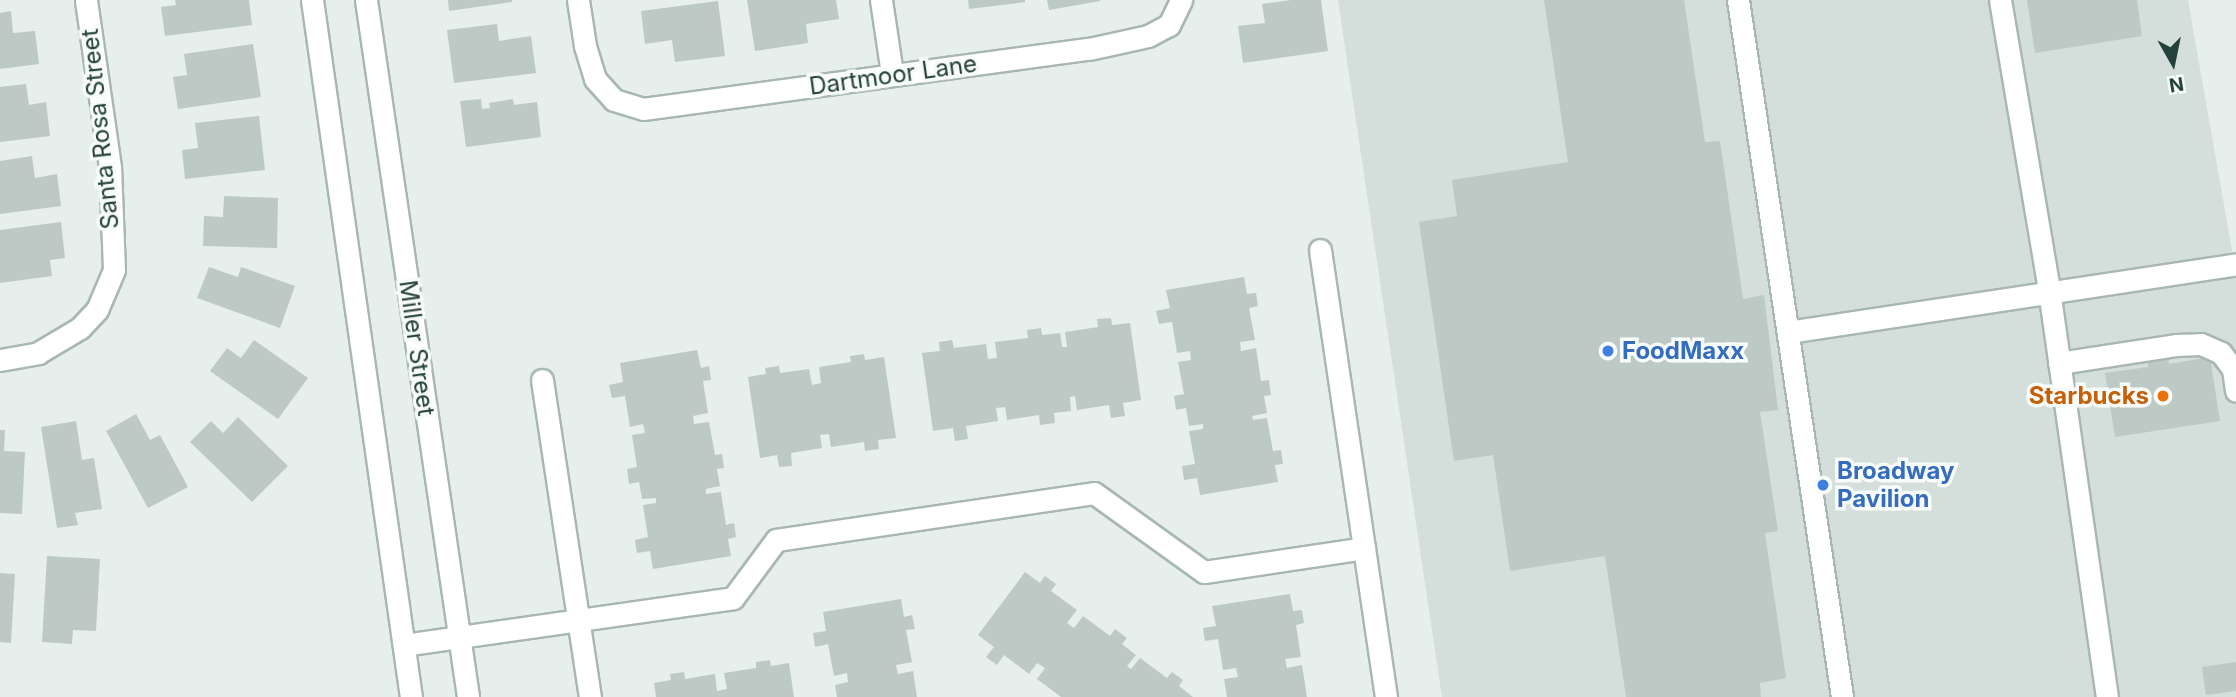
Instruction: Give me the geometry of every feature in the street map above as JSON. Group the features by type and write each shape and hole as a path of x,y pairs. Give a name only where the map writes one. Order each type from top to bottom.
{"street":[{"name":"Santa Rosa Street","path":"0,360 38,353 80,328 97,310 114,271 110,167 86,0"},
{"path":"312,0 411,697"},
{"name":"Miller Street","path":"366,0 468,697"},
{"name":"Dartmoor Lane","path":"578,0 585,46 595,79 614,100 643,109 1089,49 1148,36 1169,25 1181,0"},
{"path":"881,0 892,74"},
{"path":"1738,0 1842,697"},
{"path":"2000,0 2049,290 2106,697"},
{"path":"1320,250 1386,697"},
{"path":"1788,332 2049,290 2236,264"},
{"path":"2059,363 2176,345 2201,344 2221,353 2233,369 2236,391"},
{"path":"542,380 590,697"},
{"path":"404,645 733,598 776,540 1094,493 1204,572 1364,548"}],"shaded area":[{"name":"Broadway Pavilion","path":"1338,0 2188,0 2236,273 2236,697 1442,697"}],"building":[{"path":"175,0 249,0 252,25 165,36 161,7 176,5"},
{"path":"448,0 512,0 512,2 449,11"},
{"path":"747,0 836,0 839,19 806,24 808,43 755,51"},
{"path":"968,0 1025,0 1025,2 969,9"},
{"path":"1047,0 1100,0 1100,1 1049,10"},
{"path":"1321,0 1328,51 1243,63 1238,26 1265,23 1262,4"},
{"path":"1544,0 1684,0 1705,142 1720,141 1743,299 1764,295 1778,410 1760,412 1778,531 1765,533 1786,678 1760,683 1761,697 1626,697 1605,556 1510,571 1493,455 1454,461 1419,222 1457,216 1452,180 1568,162"},
{"path":"2027,0 2137,0 2142,36 2035,53"},
{"path":"718,1 725,56 675,62 672,40 645,44 641,11"},
{"path":"11,11 13,33 35,31 39,64 0,69 0,13"},
{"path":"497,24 499,41 531,36 536,73 454,83 447,30"},
{"path":"253,44 261,97 178,109 173,77 187,75 184,54"},
{"path":"26,84 29,105 46,102 50,136 0,142 0,87"},
{"path":"481,99 482,109 490,108 489,103 513,99 514,105 537,102 541,137 466,147 460,101"},
{"path":"259,116 265,170 185,179 182,150 198,148 195,123"},
{"path":"32,156 35,178 57,174 61,206 0,214 0,161"},
{"path":"224,196 278,198 277,248 203,246 204,216 223,217"},
{"path":"61,222 65,258 50,260 52,276 0,283 0,230"},
{"path":"209,267 238,277 241,267 295,286 280,328 197,298"},
{"path":"1244,277 1247,294 1256,293 1258,306 1249,308 1255,340 1240,342 1241,351 1256,348 1261,381 1269,380 1271,395 1264,396 1267,413 1252,416 1253,420 1267,418 1273,451 1281,450 1283,464 1275,465 1278,482 1200,495 1197,478 1184,480 1182,466 1195,464 1189,431 1203,429 1203,424 1189,426 1186,408 1176,410 1174,396 1184,394 1178,362 1191,360 1190,351 1177,353 1172,322 1159,324 1156,311 1170,308 1166,290"},
{"path":"1111,318 1112,325 1130,323 1141,400 1123,403 1125,416 1111,418 1109,405 1077,410 1075,396 1070,397 1071,411 1054,413 1055,423 1040,425 1039,415 1007,420 1005,407 996,408 998,421 966,426 968,439 955,441 953,428 933,431 922,353 940,351 939,342 952,340 954,348 986,344 988,359 997,358 995,342 1028,338 1027,330 1041,328 1042,335 1060,333 1062,347 1067,347 1065,332 1098,327 1097,319"},
{"path":"254,340 308,378 278,419 210,371 227,348 241,358"},
{"path":"697,350 701,368 709,366 711,380 703,381 708,413 693,416 694,424 709,422 715,455 722,454 724,468 717,469 720,486 706,489 706,494 721,492 726,525 734,523 736,537 728,539 731,556 653,569 650,551 637,553 635,540 648,537 643,505 656,503 656,498 642,499 639,482 629,484 627,469 637,467 632,435 645,433 643,424 630,427 625,396 612,398 609,385 623,382 620,363"},
{"path":"864,354 865,360 884,357 896,438 878,440 879,449 865,451 864,442 831,447 829,434 820,435 822,448 791,453 792,466 779,467 777,455 760,458 748,377 766,374 765,368 779,366 780,373 809,369 812,385 821,383 819,367 851,362 850,356"},
{"path":"2168,357 2169,364 2210,357 2220,421 2115,437 2105,373 2148,367 2147,360"},
{"path":"136,414 150,440 160,435 188,487 148,508 106,431"},
{"path":"238,417 288,466 252,502 190,442 211,421 223,433"},
{"path":"76,421 82,460 94,458 102,509 75,513 78,525 57,528 41,427"},
{"path":"0,430 5,430 4,451 25,452 22,514 0,513"},
{"path":"47,556 100,559 96,631 73,630 72,644 42,642"},
{"path":"1025,572 1040,583 1045,576 1056,584 1051,591 1077,610 1067,623 1074,628 1083,616 1110,636 1115,629 1127,638 1122,644 1136,655 1127,666 1131,669 1140,658 1167,678 1172,672 1183,680 1179,686 1193,697 1061,697 1037,679 1045,668 1037,663 1029,674 1004,655 997,665 986,657 994,647 978,635"},
{"path":"0,573 15,574 11,643 0,642"},
{"path":"1290,594 1293,611 1302,610 1304,623 1296,625 1301,657 1285,659 1287,668 1302,665 1307,697 1227,697 1224,679 1238,677 1236,668 1223,670 1218,639 1205,641 1203,628 1216,626 1212,606"},
{"path":"901,599 904,617 912,615 915,629 906,630 912,662 896,665 898,674 913,671 917,697 837,697 835,685 848,682 847,673 834,676 828,644 815,647 813,633 826,631 823,612"},
{"path":"770,660 771,666 789,663 794,697 656,697 654,683 671,680 670,674 684,672 685,679 715,674 717,691 727,689 724,673 756,668 756,662"},
{"path":"2236,662 2236,691 2206,695 2202,667"}],"place":[{"name":"FoodMaxx","path":"1608,351"},
{"name":"Starbucks","path":"2163,396"},
{"name":"Broadway Pavilion","path":"1823,485"}]}
